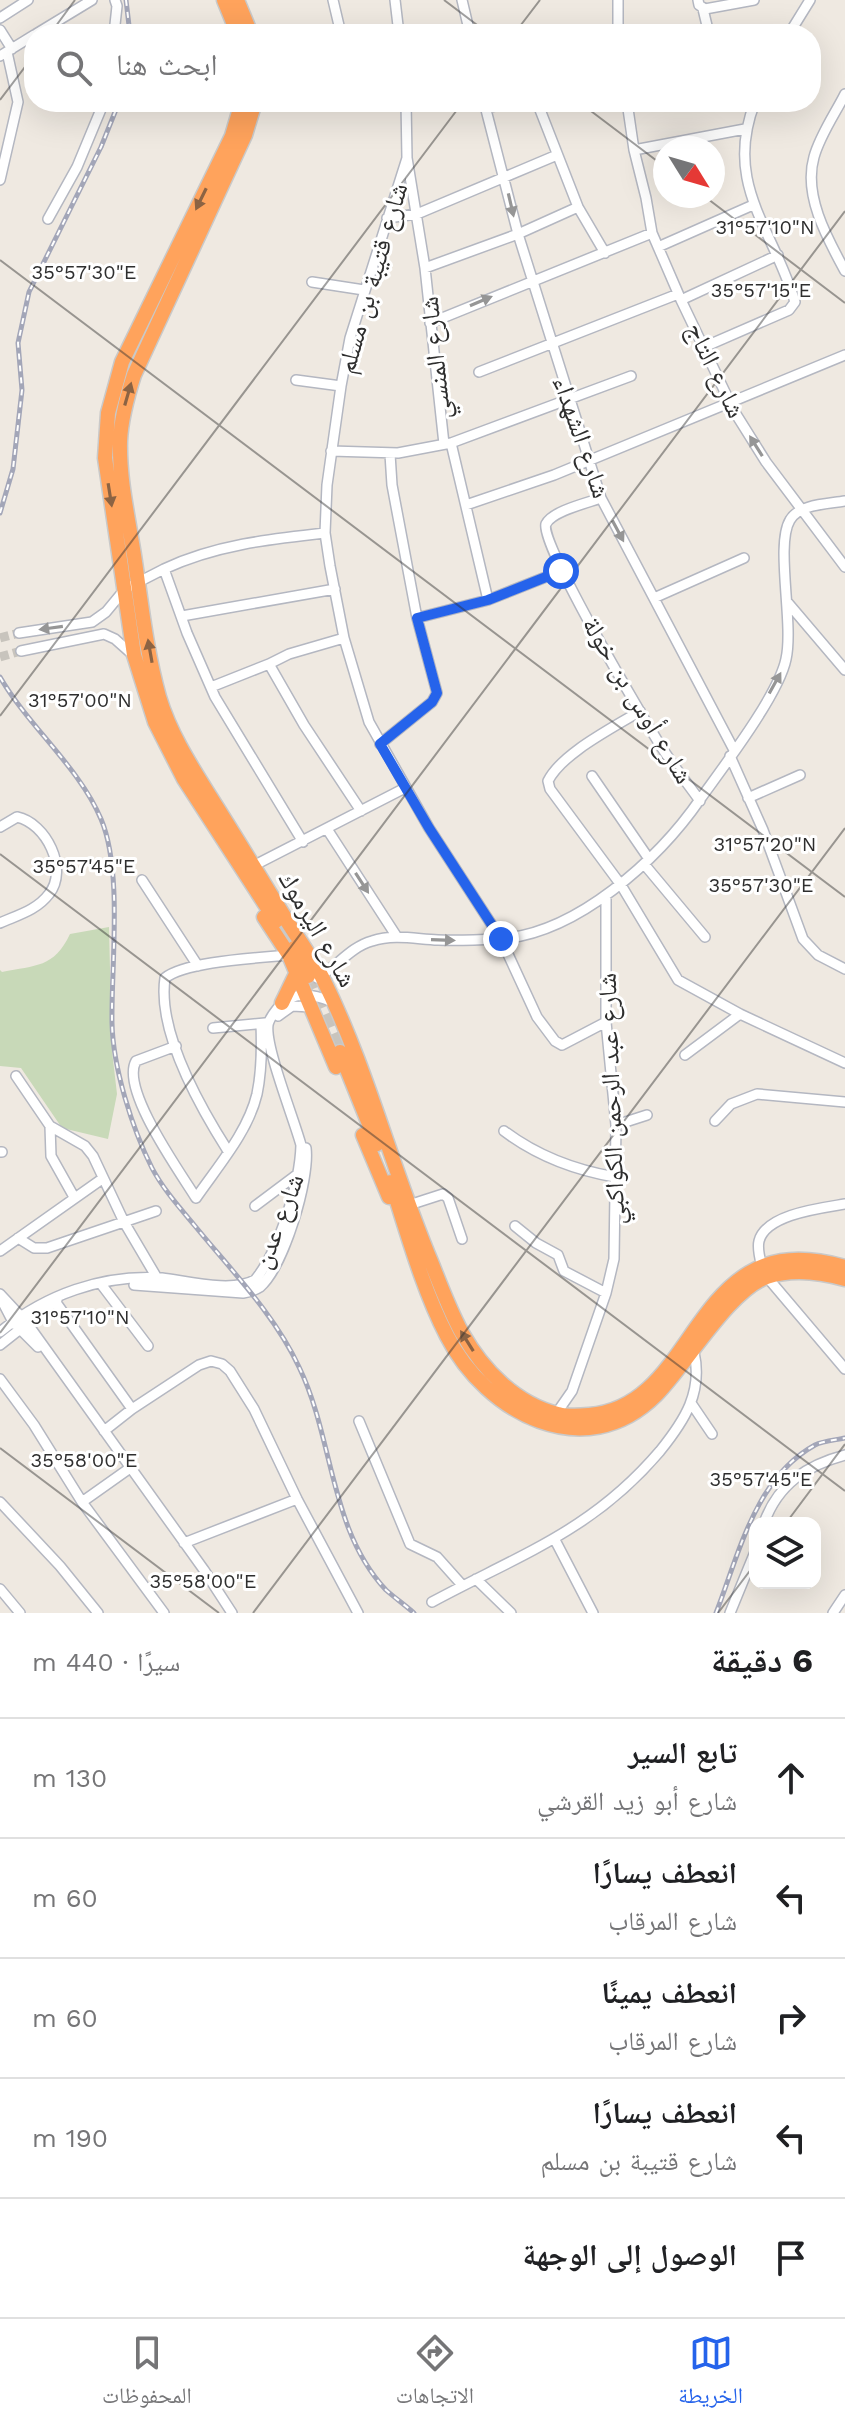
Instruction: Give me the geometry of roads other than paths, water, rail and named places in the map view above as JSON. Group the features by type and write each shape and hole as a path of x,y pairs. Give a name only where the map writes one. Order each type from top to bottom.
{"highway":[{"path":"224,0 234,24"},
{"path":"237,0 247,24"},
{"name":"شارع اليرموك","path":"239,112 232,136 122,362 108,413 105,458 132,586 166,717 189,762 253,866 307,985 333,1002 455,1318 480,1361 496,1379 515,1394 556,1414 576,1416 608,1412 638,1397 671,1364 727,1291 746,1274 800,1271 845,1279"},
{"name":"شارع اليرموك","path":"252,112 245,135 134,375 122,419 121,466 132,586 134,655 155,722 184,779 296,952 307,985"},
{"path":"184,779 187,795 307,985 323,1036 384,1187 407,1234"},
{"path":"282,1003 307,985"},
{"path":"323,1036 332,1030 344,1030"},
{"name":"شارع اليرموك","path":"340,1052 382,1157 441,1323 459,1356 497,1396 534,1420 568,1430 613,1424 645,1405 694,1352 736,1299 764,1272 781,1261 800,1260 845,1267"}],"street":[{"path":"0,18 28,0"},
{"path":"50,24 78,4 92,0"},
{"path":"115,0 115,24"},
{"path":"333,0 339,24"},
{"path":"395,0 398,24"},
{"path":"462,0 468,24"},
{"path":"618,0 618,24"},
{"path":"706,24 701,4 754,0"},
{"path":"795,24 810,0"},
{"path":"0,30 18,102 0,180"},
{"path":"6,53 24,42"},
{"path":"845,94 814,154 811,173 815,202 845,271"},
{"path":"48,219 77,167 100,112"},
{"name":"شارع قتيبة بن مسلم","path":"406,112 407,158 350,338 331,451 325,533 344,638 360,698 380,744 501,939 537,1017 558,1044 564,1045 606,1022"},
{"name":"شارع الشهداء","path":"487,112 531,280 601,498 732,753 803,939 818,955 845,969"},
{"path":"541,112 578,207 605,253"},
{"name":"شارع التاج","path":"628,112 652,233 730,404 766,462 845,567"},
{"path":"704,347 792,309 794,298 778,255 753,205 745,173 745,129 751,112"},
{"path":"634,150 745,129"},
{"path":"387,218 417,214 557,155"},
{"name":"شارع المنسي","path":"331,451 390,454 448,444 407,158"},
{"path":"658,247 753,205"},
{"path":"425,268 518,234 578,207"},
{"path":"430,323 652,233"},
{"path":"479,372 680,297 778,255"},
{"path":"312,282 364,290"},
{"path":"466,505 554,475 845,355"},
{"path":"488,600 448,444 631,376"},
{"path":"296,380 341,386"},
{"path":"380,744 432,702 437,693 417,618 392,485 390,454"},
{"name":"شارع أوس بن خولة","path":"601,498 553,515 544,532 561,571 640,711 700,801"},
{"path":"213,1028 267,1024 292,1006 307,985 364,944 397,937 436,940 521,937 545,928 621,885 678,829 700,801 760,711 785,665 788,603 784,542 790,520 801,510 845,501"},
{"path":"19,633 92,622 132,586 182,560 236,545 325,533"},
{"path":"654,598 744,558"},
{"path":"164,569 211,687 303,842"},
{"path":"417,618 488,600 561,571"},
{"path":"182,616 335,589"},
{"path":"788,603 845,670"},
{"path":"21,651 104,634 134,655"},
{"path":"211,687 289,654 344,638"},
{"path":"269,664 304,725 361,811"},
{"path":"640,711 569,757 548,781 550,789 621,885 678,980 740,1014 845,1063"},
{"path":"748,798 800,775"},
{"path":"592,776 646,862 705,937"},
{"path":"253,866 405,788"},
{"path":"0,827 17,817 35,826 50,846 57,873 54,888 41,903 0,923"},
{"path":"327,829 397,937"},
{"path":"142,880 198,966"},
{"name":"شارع عبد الرحمن الكواكبي","path":"556,1414 572,1391 606,1293 614,1259 616,1125 606,1022 606,896"},
{"path":"228,1151 193,1092 176,1046 166,1006 165,978 173,972 198,966 289,955"},
{"path":"307,985 333,1002"},
{"path":"176,1046 136,1061 132,1075 137,1094 159,1139 196,1198 248,1117 257,1095 267,1024 282,1003"},
{"path":"685,1055 740,1014"},
{"name":"شارع عدن","path":"0,1345 20,1322 53,1297 102,1286 159,1282 236,1285 255,1280 267,1262 281,1229 299,1173 301,1145 270,1044 267,1024"},
{"name":"شارع عدن","path":"159,1282 243,1293 253,1291 269,1276 283,1244 304,1187 306,1152 267,1024"},
{"path":"16,1076 50,1126 88,1150 97,1162 102,1179 124,1222 159,1282"},
{"path":"715,1121 731,1104 757,1094 845,1102"},
{"path":"616,1125 647,1115"},
{"path":"50,1126 51,1156 74,1197"},
{"path":"504,1131 526,1147 559,1161 615,1177"},
{"path":"255,1206 299,1173"},
{"path":"0,1251 102,1179"},
{"path":"409,1205 443,1194 448,1198 462,1239"},
{"path":"845,1204 790,1215 772,1224 759,1242 764,1272 845,1369"},
{"path":"18,1238 34,1248 47,1248 156,1211"},
{"path":"515,1226 558,1255 564,1271 606,1293"},
{"path":"102,1286 148,1346"},
{"name":"شارع عدن","path":"0,1332 55,1301 102,1286"},
{"path":"0,1296 104,1431 232,1613"},
{"path":"55,1301 132,1409"},
{"path":"432,1602 555,1540 595,1514 630,1484 673,1435 691,1403 698,1375 694,1352"},
{"path":"104,1431 199,1365 211,1361 222,1364 230,1371 254,1409 297,1499 358,1613"},
{"path":"0,1379 34,1425 82,1502 164,1613"},
{"name":"شارع عبد الرحمن الكواكبي","path":"572,1391 576,1416"},
{"path":"691,1403 712,1434"},
{"path":"359,1421 409,1542 413,1547 437,1557 462,1585"},
{"path":"767,1517 778,1494 796,1476 813,1465 845,1455"},
{"path":"82,1502 130,1468"},
{"path":"184,1543 297,1499"},
{"path":"0,1502 60,1566 98,1613"},
{"path":"555,1540 593,1613"},
{"path":"730,1613 749,1567"},
{"path":"476,1579 511,1613"},
{"path":"0,1589 20,1613"},
{"path":"833,1613 845,1595"}],"tunnel":[{"path":"0,638 19,633"},
{"path":"0,657 21,651"},
{"path":"308,976 340,1052"}],"railway":[{"path":"126,0 129,24"},
{"path":"0,513 13,469 22,390 18,343 29,292 101,147 115,112"},
{"path":"0,677 92,800 108,840 114,891 113,1041 125,1097 145,1152 166,1191 278,1329 310,1395 353,1540 367,1566 386,1590 414,1613"},
{"path":"716,1613 752,1519 777,1477 794,1459 815,1445 845,1438"}]}
